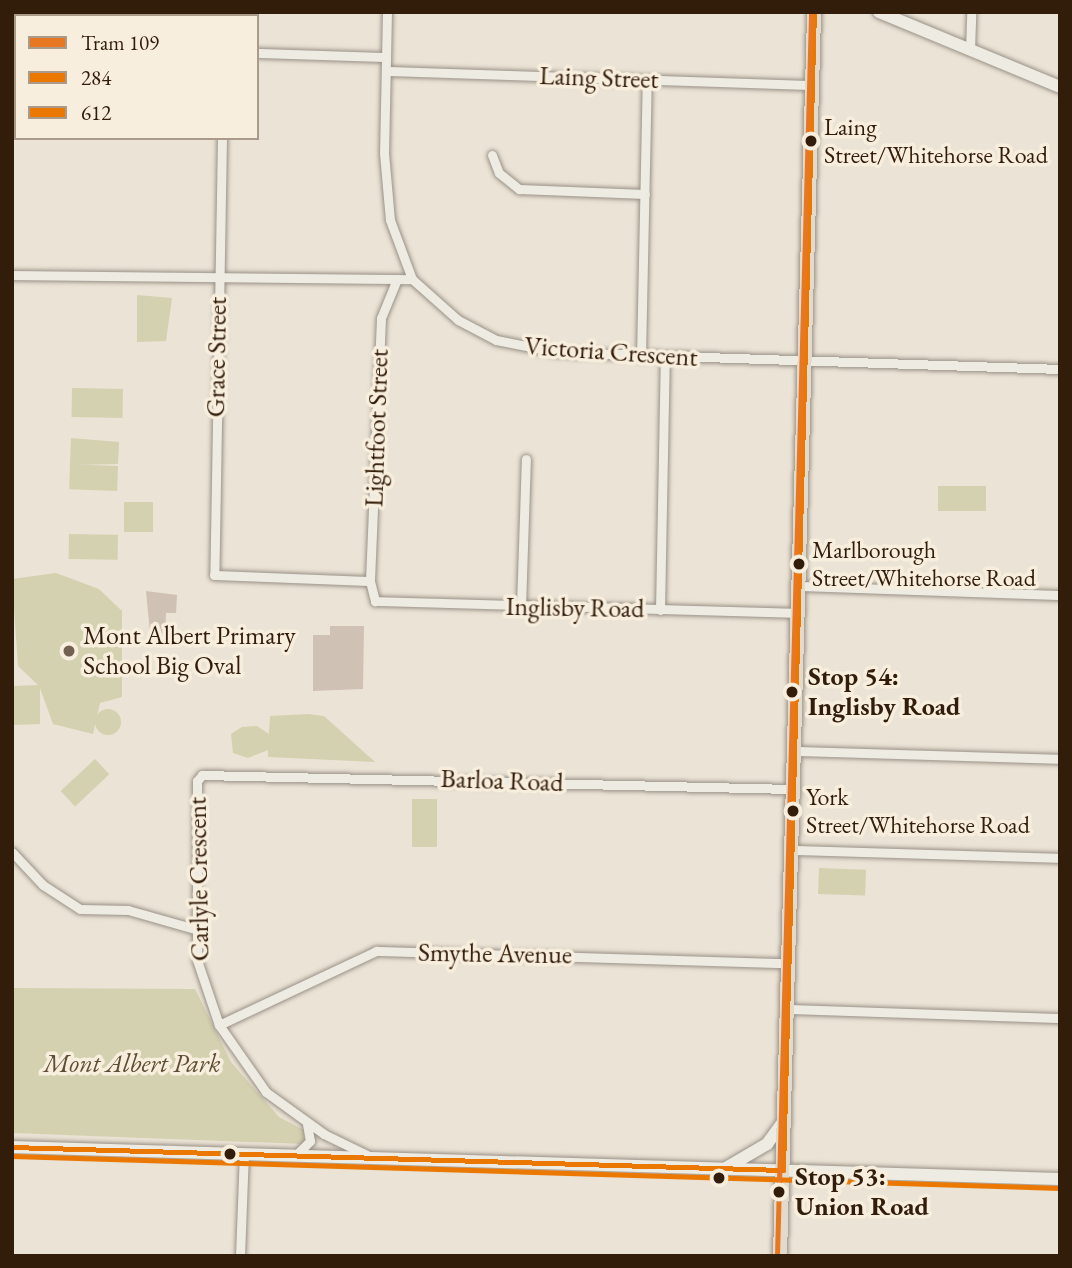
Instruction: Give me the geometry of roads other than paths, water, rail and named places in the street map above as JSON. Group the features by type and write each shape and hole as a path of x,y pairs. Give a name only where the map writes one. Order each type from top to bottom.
{"main road":[{"path":"780,1256 814,12"},
{"path":"879,12 1060,87"},
{"path":"726,1168 767,1144 784,1121"},
{"path":"12,1147 1060,1179"}],"street":[{"path":"12,275 189,281 219,276 412,279 385,188 387,12"},
{"path":"970,50 971,12"},
{"path":"259,53 386,57"},
{"name":"Laing Street","path":"386,71 812,85"},
{"path":"641,357 648,80"},
{"name":"Grace Street","path":"222,140 214,575 370,581"},
{"path":"492,155 499,173 519,190 645,194"},
{"name":"Lightfoot Street","path":"370,581 381,318 397,279"},
{"name":"Victoria Crescent","path":"412,279 458,320 496,340 531,349 665,358 1060,369"},
{"path":"660,610 665,358"},
{"path":"521,607 526,459"},
{"name":"Inglisby Road","path":"370,581 371,593 382,605 797,613"},
{"path":"798,586 1060,595"},
{"path":"794,751 1060,760"},
{"name":"Barloa Road","path":"211,773 793,789"},
{"name":"Carlyle Crescent","path":"211,773 197,781 195,929 197,960 219,1025 266,1092 307,1123 375,1159"},
{"path":"792,850 1060,858"},
{"path":"12,852 43,886 80,909 128,909 195,929"},
{"name":"Smythe Avenue","path":"219,1025 376,951 789,963"},
{"path":"787,1009 1060,1018"},
{"path":"296,1155 310,1141 307,1123"},
{"path":"240,1256 244,1154"}],"tram line":[{"name":"109","path":"777,1256 811,12"}],"place":[{"name":"Laing Street/Whitehorse Road","path":"811,141"},
{"name":"Marlborough Street/Whitehorse Road","path":"799,564"},
{"name":"Mont Albert Primary School Big Oval","path":"69,651"},
{"name":"Stop 54: Inglisby Road","path":"792,692"},
{"name":"York Street/Whitehorse Road","path":"793,811"},
{"name":"Stop 53: Union Road","path":"779,1192"}],"park label":[{"name":"Mont Albert Park","path":"132,1064"}]}
